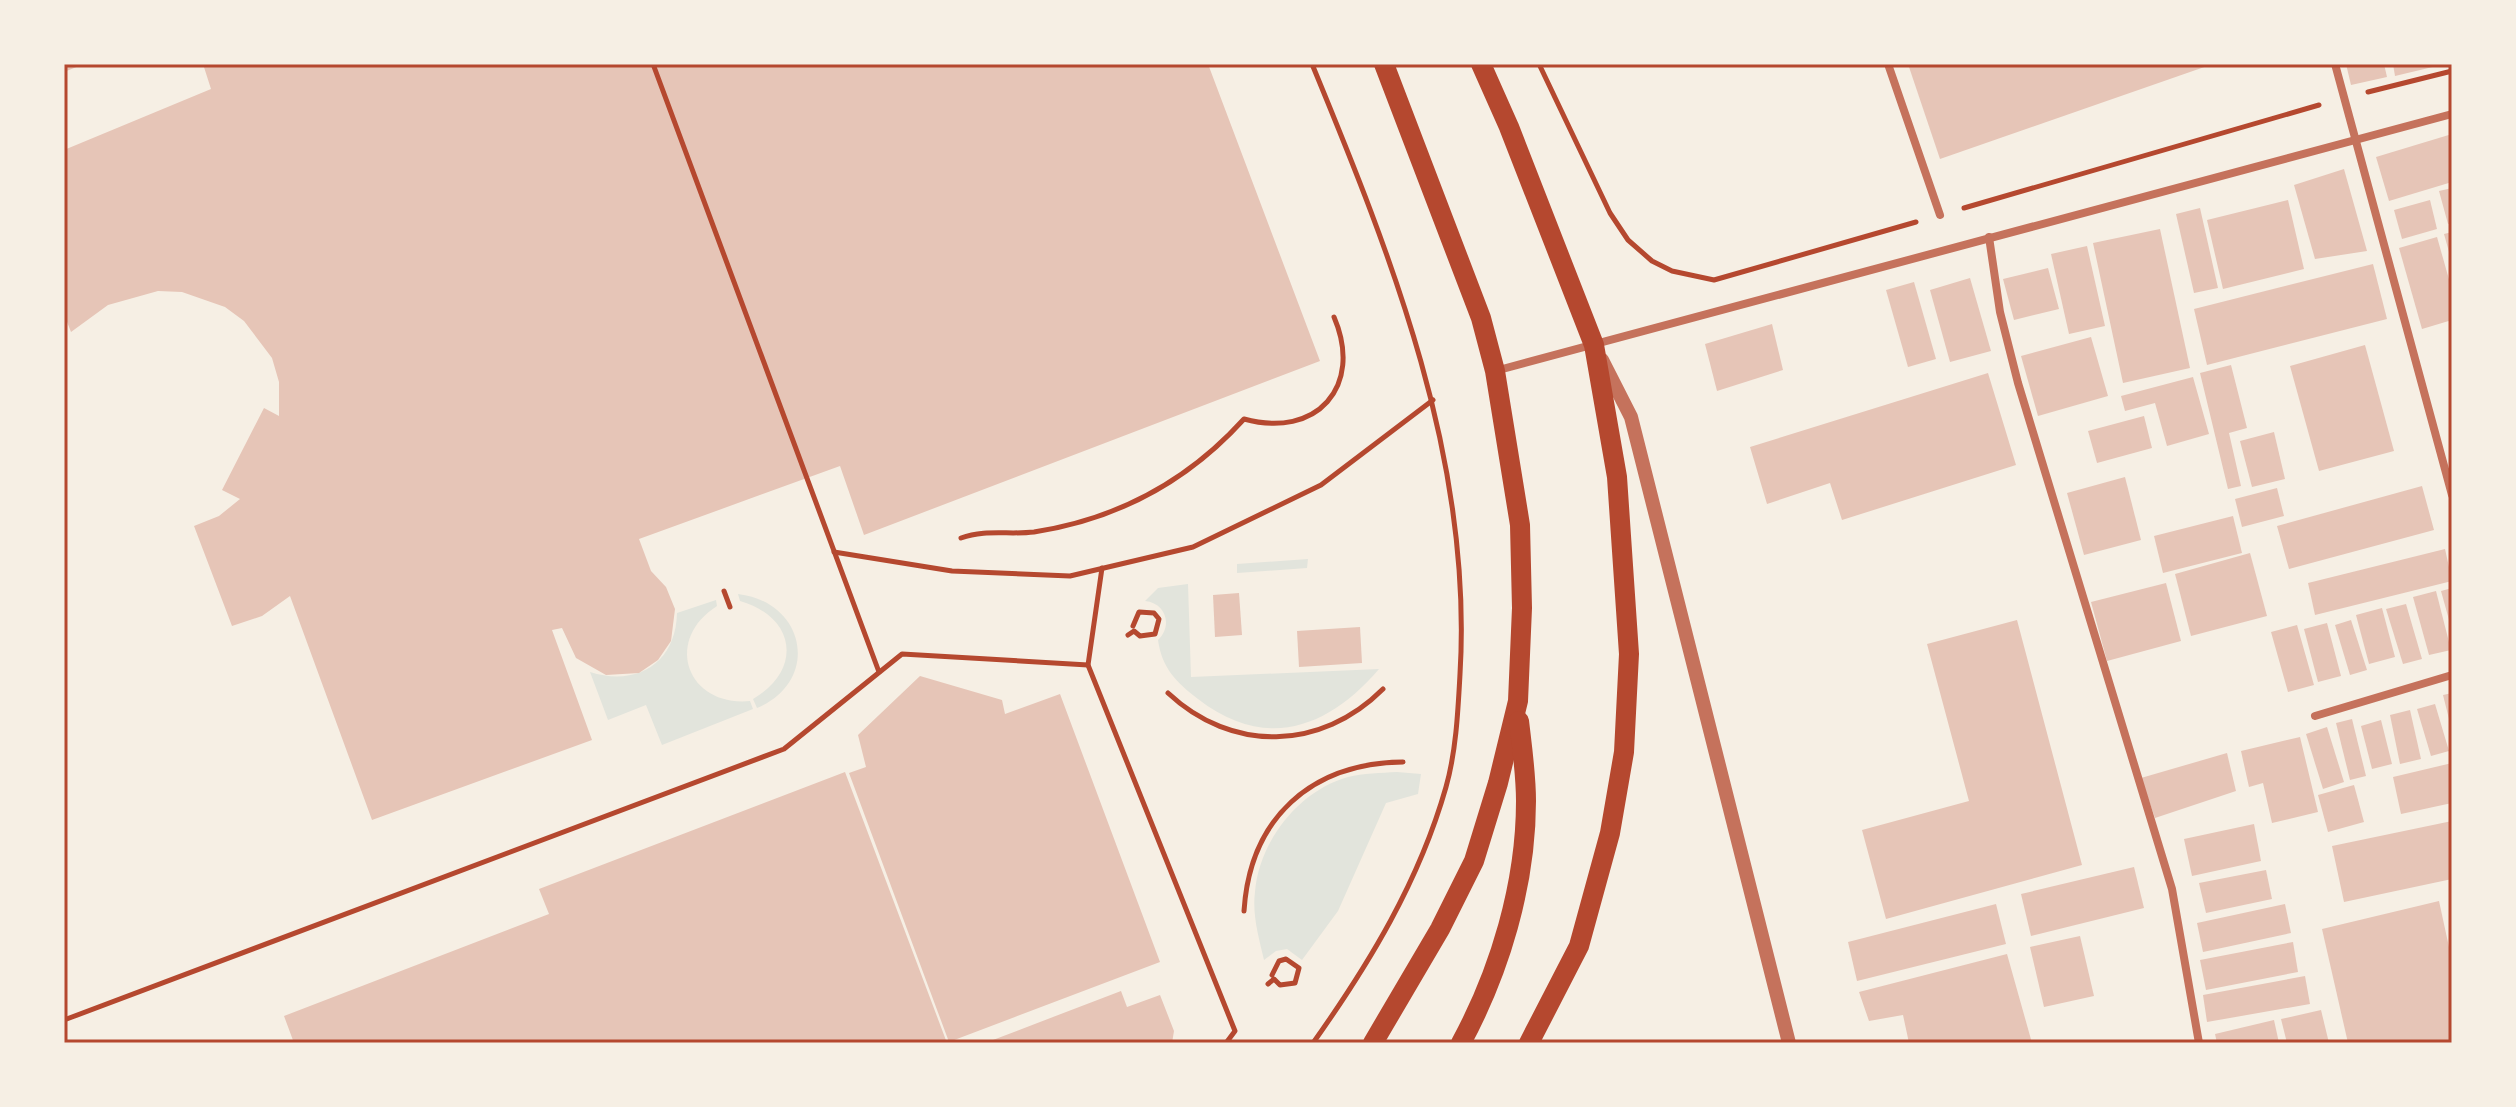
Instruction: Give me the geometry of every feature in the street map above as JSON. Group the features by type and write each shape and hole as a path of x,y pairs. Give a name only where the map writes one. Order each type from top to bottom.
{"main road":[{"path":"1384,64 1481,318 1495,371 1520,525 1522,608 1518,701 1526,801 1517,888 1487,996 1461,1043"},
{"path":"1481,64 1509,127 1594,345 1617,477 1629,654 1624,752 1610,833 1579,946 1529,1043"},
{"path":"1373,1043 1440,929 1474,861 1498,783 1518,701"}],"street":[{"path":"1888,64 1940,215"},
{"path":"2335,64 2358,139 2452,495"},
{"path":"1495,371 2452,114"},
{"path":"1989,237 2000,312 2018,383 2172,889 2199,1043"},
{"path":"1594,345 1631,417 1789,1043"},
{"path":"2315,716 2452,675"}],"path":[{"path":"653,64 879,672"},
{"path":"1312,64 1346,147 1433,400 1448,462 1462,587 1457,713 1446,786 1422,855 1391,921 1354,985 1313,1043"},
{"path":"1539,64 1610,213 1628,240 1652,261 1672,271 1714,280 2345,97 2452,71"},
{"path":"961,538 976,533 1029,532 1082,523 1132,505 1180,478 1221,444 1244,419 1269,426 1294,423 1318,412 1335,392 1344,368 1344,342 1334,317"},
{"path":"834,552 952,571 1070,576 1193,547 1321,485 1433,400"},
{"path":"1102,568 1088,665 1235,1031 1226,1043"},
{"path":"724,591 730,607"},
{"path":"1128,635 1134,631 1148,637 1155,634 1159,619 1154,613 1139,612 1133,626"},
{"path":"64,1020 784,749 902,654 1088,665"},
{"path":"1168,693 1197,716 1231,732 1286,738 1339,723 1383,689"},
{"path":"1244,911 1248,874 1258,848 1272,823 1298,796 1348,769 1403,762"},
{"path":"1268,984 1274,979 1280,985 1295,983 1299,968 1286,959 1279,961 1272,975"}],"shaded area":[{"path":"1308,559 1307,568 1237,573 1237,564"},
{"path":"1188,584 1191,677 1379,669 1339,706 1317,719 1294,726 1271,728 1247,725 1223,715 1190,693 1171,674 1158,640 1165,628 1165,616 1158,606 1145,601 1158,588"},
{"path":"738,594 761,600 779,611 791,626 797,644 797,662 791,680 777,696 757,708 753,699 780,674 786,659 786,645 782,631 773,619 740,601"},
{"path":"716,600 717,606 700,620 691,636 687,653 690,668 698,683 711,693 728,700 750,701 753,709 662,745 646,705 608,720 590,672 623,676 651,667 670,645 677,613"},
{"path":"1397,772 1421,774 1418,794 1386,803 1338,911 1302,960 1287,949 1276,951 1264,960 1255,918 1255,892 1264,855 1284,821 1298,806 1330,784 1348,777"}],"building":[{"path":"64,64 84,64 64,72"},
{"path":"203,64 1208,64 1320,361 864,535 840,466 639,539 651,571 666,587 675,609 671,641 658,660 639,673 606,675 576,658 562,628 552,630 592,740 372,820 290,596 262,616 232,626 194,526 219,516 240,499 222,490 264,408 279,416 279,382 272,358 244,321 225,307 182,292 158,291 108,305 71,332 64,314 64,150 211,89"},
{"path":"1908,64 2213,64 1940,159"},
{"path":"2346,64 2384,64 2387,77 2351,85"},
{"path":"2393,64 2441,64 2441,65 2395,76"},
{"path":"2452,134 2452,182 2389,201 2376,157"},
{"path":"2344,169 2367,251 2315,259 2294,185"},
{"path":"2452,188 2452,223 2448,224 2439,191"},
{"path":"2288,200 2304,269 2223,289 2207,220"},
{"path":"2430,200 2437,229 2402,239 2394,210"},
{"path":"2200,208 2218,288 2194,293 2176,214"},
{"path":"2160,229 2190,368 2123,383 2093,243"},
{"path":"2452,232 2452,259 2451,259 2444,234"},
{"path":"2437,237 2452,290 2452,320 2422,329 2399,248"},
{"path":"2087,246 2105,326 2069,334 2051,254"},
{"path":"2373,264 2387,319 2207,365 2194,309"},
{"path":"2048,268 2059,309 2014,320 2003,279"},
{"path":"1970,278 1991,351 1950,362 1930,290"},
{"path":"1914,282 1936,359 1908,367 1886,290"},
{"path":"1772,324 1783,370 1717,391 1705,344"},
{"path":"2091,337 2108,396 2038,416 2021,356"},
{"path":"2365,345 2394,451 2319,471 2290,366"},
{"path":"2231,365 2247,428 2229,433 2241,486 2228,489 2200,373"},
{"path":"1988,373 2016,465 1842,520 1830,483 1767,504 1750,447"},
{"path":"2193,377 2209,434 2167,446 2155,403 2125,411 2121,396"},
{"path":"2144,416 2152,448 2097,463 2088,431"},
{"path":"2274,432 2285,479 2252,487 2240,441"},
{"path":"2125,477 2141,540 2084,555 2067,493"},
{"path":"2422,486 2434,530 2289,569 2277,526"},
{"path":"2277,488 2284,516 2242,527 2235,499"},
{"path":"2233,516 2242,553 2163,573 2154,536"},
{"path":"2445,549 2452,581 2315,615 2308,583"},
{"path":"2250,553 2267,616 2191,636 2175,574"},
{"path":"2166,583 2181,641 2107,661 2091,602"},
{"path":"2452,588 2452,626 2451,627 2441,591"},
{"path":"2436,591 2451,650 2429,655 2413,597"},
{"path":"1239,593 1242,635 1215,637 1213,595"},
{"path":"2406,604 2422,659 2403,664 2386,609"},
{"path":"2382,608 2395,657 2369,664 2356,615"},
{"path":"2017,620 2082,865 1886,919 1862,830 1969,801 1927,644"},
{"path":"2351,620 2367,670 2350,675 2335,625"},
{"path":"2327,623 2341,676 2318,682 2304,629"},
{"path":"2297,625 2314,685 2288,692 2271,632"},
{"path":"1360,627 1362,663 1299,667 1297,631"},
{"path":"920,676 1002,700 1005,714 1060,694 1160,962 949,1042 849,773 866,767 858,735"},
{"path":"2452,693 2452,727 2451,727 2443,695"},
{"path":"2435,704 2449,751 2431,756 2417,709"},
{"path":"2410,710 2421,759 2400,764 2390,715"},
{"path":"2352,719 2366,776 2350,780 2336,723"},
{"path":"2381,720 2392,764 2372,769 2361,726"},
{"path":"2327,727 2344,782 2323,789 2306,734"},
{"path":"2300,737 2318,812 2272,823 2263,783 2249,787 2241,751"},
{"path":"2227,753 2236,791 2155,818 2141,778"},
{"path":"2452,763 2452,803 2401,814 2393,777"},
{"path":"845,772 947,1043 294,1043 284,1016 549,914 539,889"},
{"path":"2354,785 2364,822 2328,832 2318,795"},
{"path":"2452,821 2452,879 2344,902 2332,846"},
{"path":"2254,824 2261,861 2192,876 2184,839"},
{"path":"2134,867 2144,908 2031,936 2021,894"},
{"path":"2266,870 2272,899 2206,913 2199,883"},
{"path":"2439,901 2452,961 2452,1043 2348,1043 2322,929"},
{"path":"1996,904 2006,944 1857,981 1848,942"},
{"path":"2285,904 2291,933 2203,952 2197,923"},
{"path":"2080,936 2094,996 2044,1007 2030,947"},
{"path":"2293,942 2298,972 2206,990 2200,960"},
{"path":"2007,954 2032,1043 1909,1043 1903,1015 1869,1021 1859,992"},
{"path":"2305,976 2310,1004 2207,1022 2203,995"},
{"path":"1121,991 1127,1007 1160,995 1174,1031 1172,1043 985,1043"},
{"path":"2321,1010 2329,1043 2287,1043 2281,1019"},
{"path":"2274,1020 2279,1043 2217,1043 2215,1034"}]}
